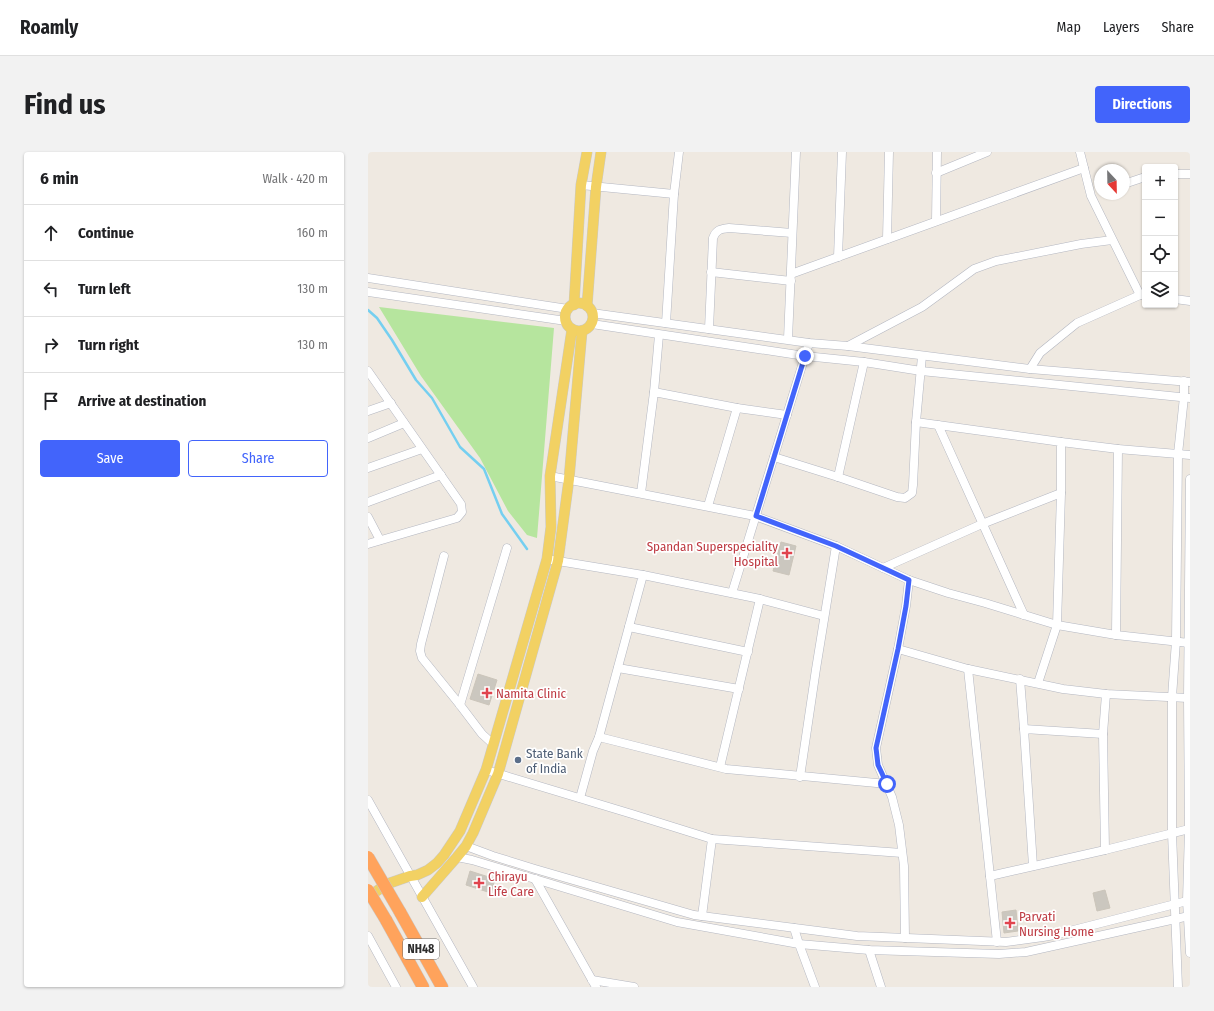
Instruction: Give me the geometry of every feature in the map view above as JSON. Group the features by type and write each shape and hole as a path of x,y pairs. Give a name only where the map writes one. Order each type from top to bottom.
{"highway":[{"name":"NH48","path":"368,857 442,987"},
{"name":"NH48","path":"368,890 423,987"}],"main road":[{"path":"587,152 581,185 571,307 565,317 569,325 577,331 586,330 592,324 593,320 590,310 596,186 601,152"},
{"path":"571,307 583,304 590,310"},
{"path":"368,896 387,884 417,875 428,870 437,863 447,852 460,831 486,770 547,559 551,527 550,476 569,325"},
{"path":"422,897 466,846 473,834 498,774 558,561 569,479 582,331"},
{"path":"454,841 466,846"},
{"path":"447,852 457,857"}],"street":[{"path":"666,323 674,194 679,152"},
{"path":"788,339 796,152"},
{"path":"838,257 842,152"},
{"path":"888,239 889,152"},
{"path":"936,221 937,152"},
{"path":"936,173 987,152"},
{"path":"1030,369 1040,354 1077,323 1142,295 1112,240 1091,196 1080,152"},
{"path":"711,272 791,277 838,257 1084,168"},
{"path":"1178,174 1190,174"},
{"path":"1130,182 1142,178"},
{"path":"581,185 674,194"},
{"path":"708,329 712,238 715,233 721,229 728,228 792,233"},
{"path":"848,346 922,306 974,269 996,261 1081,244 1112,240"},
{"path":"368,278 571,307"},
{"path":"368,292 569,325"},
{"path":"1178,299 1190,301"},
{"path":"590,310 666,323 809,343 848,346 1030,369 1187,382 1187,397 1178,454 1176,641 1172,697 1172,833 1178,987"},
{"path":"592,324 805,356 864,362 921,371 1187,397"},
{"path":"641,493 654,392 659,335"},
{"path":"732,593 809,343"},
{"path":"774,457 838,477 897,498 905,498 912,493 913,485 916,422 922,356"},
{"path":"838,477 864,362"},
{"path":"368,371 461,504 462,512 456,518 368,544"},
{"path":"654,392 737,408 787,415"},
{"path":"368,411 391,403"},
{"path":"708,506 737,408"},
{"path":"916,422 1118,449 1190,455"},
{"path":"368,438 404,423"},
{"path":"938,425 1024,615"},
{"path":"1038,683 1057,625 1061,442"},
{"path":"368,468 422,449"},
{"path":"1116,635 1118,449"},
{"path":"368,502 440,475"},
{"path":"550,476 756,516 836,546 909,580 1057,625 1116,635 1189,642"},
{"path":"1190,479 1188,698 1189,829 1187,901 1190,953"},
{"path":"883,568 982,524 1061,493"},
{"path":"368,517 380,540"},
{"path":"800,777 836,546"},
{"path":"460,705 507,548"},
{"path":"444,556 420,651 422,658 482,734 493,744"},
{"path":"547,559 643,575 732,593 824,616"},
{"path":"580,798 593,751 599,737 643,575"},
{"path":"905,938 904,866 899,825 892,797 878,765 876,748 898,649 909,580"},
{"path":"720,767 760,599"},
{"path":"629,627 748,652"},
{"path":"898,649 968,669 1063,689 1106,694 1188,698"},
{"path":"618,668 739,689"},
{"path":"968,669 997,942"},
{"path":"1020,679 1033,866"},
{"path":"1105,850 1103,734 1106,694"},
{"path":"1024,729 1103,734"},
{"path":"599,737 720,767 800,777 887,784"},
{"path":"486,770 712,839 902,852"},
{"path":"368,800 473,987"},
{"path":"990,876 1189,829"},
{"path":"702,916 712,839"},
{"path":"466,846 535,869 694,915 857,936 1006,942 1043,937 1187,901"},
{"path":"457,857 472,860 677,922 799,944 870,950 999,954 1026,952 1189,916"},
{"path":"535,879 594,983 634,987"},
{"path":"794,928 815,987"},
{"path":"369,940 396,987"},
{"path":"870,950 881,987"}],"green space":[{"path":"379,307 554,328 537,538 527,535 508,511 480,458 421,376"}],"building":[{"path":"781,542 796,546 789,575 773,571"},
{"path":"478,674 497,680 489,705 470,699"},
{"path":"470,871 495,879 491,893 466,885"},
{"path":"1105,890 1110,908 1097,911 1093,893"},
{"path":"1016,910 1018,931 1004,933 1002,912"}],"waterway":[{"path":"368,310 377,318 416,380 432,398 460,447 484,469 502,514 527,549"}],"place":[{"name":"Spandan Superspeciality Hospital","path":"787,553"},
{"name":"Namita Clinic","path":"487,693"},
{"name":"State Bank of India","path":"518,760"},
{"name":"Chirayu Life Care","path":"479,883"},
{"name":"Parvati Nursing Home","path":"1010,923"}],"route":[{"path":"805,356 756,516 836,546 909,580 898,649 876,748 878,765 887,784"}]}
